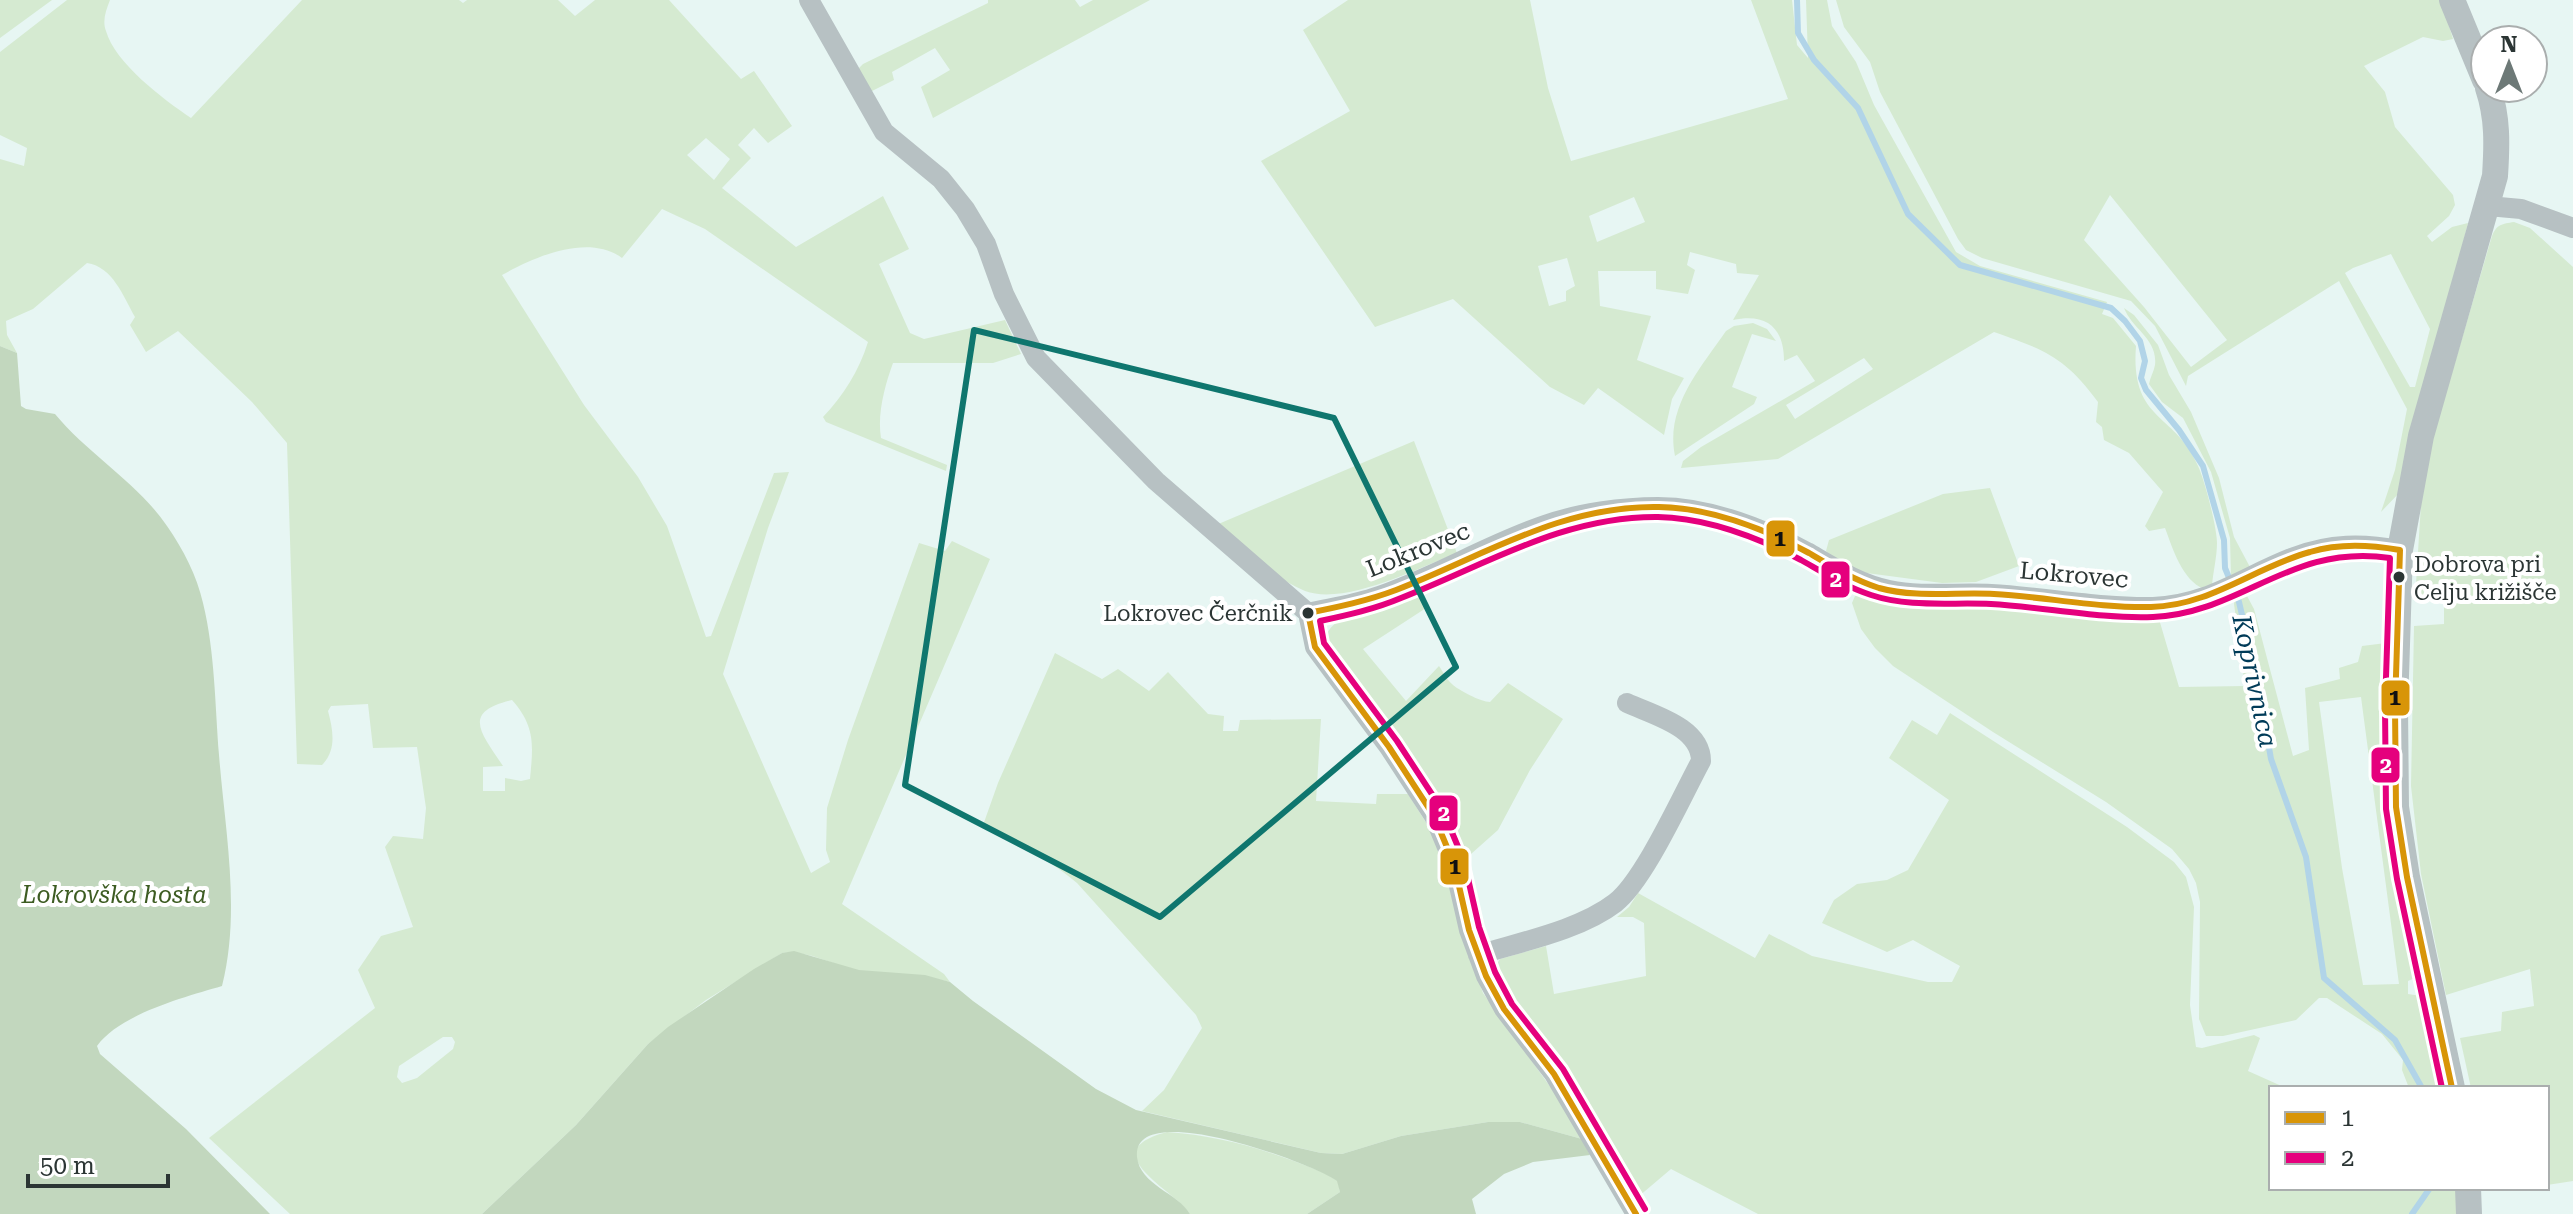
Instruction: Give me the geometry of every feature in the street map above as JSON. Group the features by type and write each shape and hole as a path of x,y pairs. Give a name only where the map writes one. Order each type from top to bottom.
{"street":[{"path":"809,0 884,132 941,179 965,209 986,244 1004,294 1036,358 1156,481 1308,613 1315,647 1389,747 1434,816 1454,864 1478,955 1504,1009 1554,1074 1636,1214"},
{"path":"2452,0 2469,41"},
{"path":"2452,1086 2407,877 2396,807 2395,707 2400,550 2421,436 2495,176 2498,138 2493,104"},
{"path":"2488,206 2521,209 2573,228"},
{"name":"Lokrovec","path":"1308,613 1373,598 1546,525 1601,513 1654,507 1714,515 1774,536 1838,571 1889,590 1989,594 2100,605 2182,605 2217,594 2295,556 2332,547 2363,543 2400,550"},
{"path":"1478,955 1596,916 1618,901 1639,874 1701,761 1701,750 1693,737 1627,703"},
{"path":"2468,1190 2469,1214"}],"highlighted area":[{"path":"974,330 1334,418 1456,667 1160,917 905,785"}],"green space":[{"path":"0,0 52,0 0,38"},
{"path":"67,0 110,0 105,27 119,55 154,91 191,118 302,0 459,0 463,3 467,0 558,0 575,16 595,0 669,0 741,79 754,71 792,126 768,143 754,128 738,145 751,158 722,188 796,247 883,196 909,249 879,264 910,333 924,339 1005,320 1021,354 993,363 893,363 881,410 881,438 947,465 946,471 826,422 823,417 850,382 868,342 705,229 662,209 622,258 593,248 561,250 502,275 584,405 638,477 667,526 706,637 711,636 774,473 789,472 768,528 723,674 811,873 830,862 826,850 827,808 848,740 919,543 945,551 952,541 990,559 842,904 944,974 950,982 862,971 812,956 782,953 706,1000 648,1044 576,1125 482,1214 290,1214 209,1138 375,1008 358,970 381,936 413,927 385,847 393,836 423,839 426,808 417,747 373,748 368,704 331,706 328,711 332,740 327,759 322,765 297,764 287,443 252,402 178,331 146,352 130,325 135,317 116,284 104,270 87,263 33,309 6,321 7,335 17,353 0,346 0,159 24,166 27,148 0,135 0,52","holes":["706,138 730,159 714,180 687,155","512,700 525,719 532,747 530,779 505,778 505,791 483,791 483,767 503,766 480,726 486,711","443,1037 452,1037 455,1042 453,1049 417,1078 402,1083 397,1077 399,1066"]},
{"path":"988,0 1075,0 1080,7 1093,0 1150,0 933,118 921,87 950,70 935,48 892,72 894,80 866,94 858,69 863,64 988,3"},
{"path":"1348,0 1530,0 1548,88 1571,161 1788,99 1751,0 1792,0 1797,45 1808,58 1806,0 1827,0 1832,26 1856,62 1874,105 1956,252 1980,266 2107,302 2102,314 2113,318 2136,346 2136,371 2147,403 2188,448 2204,482 2216,536 2212,586 2204,589 2190,579 2179,563 2165,528 2149,531 2145,526 2163,492 2129,453 2104,440 2102,427 2096,422 2098,402 2086,387 2053,357 1994,332 1778,459 1681,468 1683,461 1701,447 1815,381 1797,355 1784,361 1781,339 1771,325 1755,319 1733,320 1759,275 1737,273 1736,264 1690,252 1687,265 1695,270 1688,294 1656,289 1656,271 1598,271 1600,306 1651,316 1637,360 1684,378 1672,399 1664,435 1598,388 1584,405 1550,387 1453,299 1375,327 1261,161 1350,111 1303,30","holes":["1634,197 1645,222 1597,242 1589,216","1567,258 1575,286 1566,291 1566,301 1549,306 1538,266","1864,358 1873,369 1795,419 1786,405"]},
{"path":"1836,0 2441,0 2453,39 2443,41 2423,37 2364,66 2385,92 2395,127 2453,195 2455,205 2449,216 2427,236 2432,242 2452,227 2468,223 2399,493 2381,512 2395,470 2407,409 2339,281 2188,376 2186,386 2155,326 2131,301 1982,258 1966,250 1880,92 1870,62 1844,27","holes":["2110,195 2227,340 2191,367 2144,307 2084,240","2391,254 2430,329 2415,387 2410,387 2345,273"]},
{"path":"2514,222 2530,228 2573,267 2573,1181 2549,1185 2549,1086 2471,1086 2460,1038 2501,1031 2502,1012 2534,1006 2530,969 2446,995 2421,874 2411,786 2414,626 2444,624 2444,599 2415,600 2422,488 2431,444 2492,236 2500,225"},
{"path":"2124,308 2134,315 2158,345 2169,375 2191,412 2219,478 2234,537 2251,569 2231,578 2230,538 2211,472 2183,418 2162,402 2149,384 2155,365 2153,348"},
{"path":"1753,323 1767,329 1776,341 1752,334 1732,387 1757,397 1754,404 1675,456 1675,421 1687,389 1726,331 1734,326"},
{"name":"Lokrovška hosta","path":"0,346 17,353 21,406 55,414 142,496 179,544 200,593 212,659 230,871 228,958 222,986 172,1001 137,1016 107,1035 97,1046 100,1054 186,1129 270,1214 0,1214"},
{"path":"1414,441 1457,553 1360,590 1321,594 1305,591 1281,578 1216,525"},
{"path":"1990,488 2019,566 1976,582 1942,583 1859,572 1835,562 1826,551 1829,540 1943,494"},
{"path":"1419,592 1428,604 1423,610 1363,649 1406,701 1439,666 1452,684 1476,698 1490,702 1508,683 1563,719 1530,770 1498,830 1462,862 1432,793 1326,650 1328,632 1340,620"},
{"path":"1859,594 1910,603 2039,607 2102,616 2159,619 2179,687 2245,686 2234,604 2235,599 2247,596 2254,609 2293,756 2309,750 2305,688 2340,679 2339,668 2358,662 2362,646 2386,643 2398,891 2415,978 2408,981 2408,994 2421,996 2425,1006 2438,1086 2408,1086 2402,1070 2403,1060 2382,1034 2327,998 2319,998 2296,1020 2223,1036 2206,1036 2199,1019 2200,902 2189,869 2172,849 2106,802 1893,666 1861,629 1852,603","holes":["2361,697 2399,984 2363,985 2342,868 2319,702"]},
{"path":"1055,653 1102,679 1118,669 1149,691 1168,672 1208,714 1224,716 1223,731 1238,731 1240,720 1321,719 1316,801 1376,804 1377,794 1408,794 1432,832 1460,932 1483,993 1574,1120 1582,1139 1520,1122 1488,1122 1401,1136 1342,1154 1321,1153 1142,1111 1164,1090 1202,1028 1196,1015 1077,883 1031,852 982,828 998,783"},
{"path":"1950,713 2127,827 2174,862 2186,877 2194,907 2190,1005 2196,1047 2254,1035 2260,1038 2248,1071 2282,1086 2269,1086 2269,1190 2459,1190 2459,1214 1758,1214 1671,1169 1638,1197 1588,1112 1511,1002 1493,970 1500,959 1546,946 1554,994 1646,976 1644,923 1633,917 1617,917 1629,907 1638,893 1755,958 1769,934 1812,956 1928,982 1952,982 1960,966 1913,940 1887,952 1822,923 1834,900 1857,884 1887,880 1908,870 1949,800 1889,758 1912,720 1937,735"},
{"path":"794,951 859,970 925,975 950,982 1096,1089 1136,1110 1321,1153 1342,1154 1401,1136 1488,1122 1520,1122 1582,1139 1590,1155 1533,1162 1504,1174 1472,1199 1476,1214 1307,1214 1340,1192 1337,1181 1295,1162 1226,1140 1192,1133 1163,1133 1143,1140 1137,1157 1140,1167 1152,1182 1190,1214 482,1214 576,1125 648,1044 668,1027 754,969 782,953"},
{"path":"1167,1132 1215,1138 1276,1155 1332,1177 1338,1181 1340,1192 1307,1214 1190,1214 1144,1172 1137,1160 1136,1150 1146,1140"}],"waterway":[{"name":"Koprivnica","path":"1797,0 1798,33 1814,60 1858,108 1908,214 1960,265 2111,308 2140,341 2145,361 2141,378 2146,390 2203,466 2224,540 2225,568 2239,602 2257,679 2271,759 2306,857 2324,978 2395,1040 2421,1086"},
{"name":"Koprivnica","path":"2412,1214 2429,1190"}],"transit line":[{"name":"1","path":"1636,1214 1554,1074 1504,1009 1486,976 1469,930 1454,864 1434,816 1389,747 1315,647 1308,613 1396,590 1524,535 1589,514 1659,507 1718,515 1792,544 1861,581 1893,591 1994,594 2111,606 2151,607 2193,600 2321,549 2355,546 2400,550 2395,707 2396,807 2407,877 2452,1086"},
{"name":"2","path":"1645,1209 1563,1069 1512,1004 1495,972 1479,927 1464,861 1443,811 1397,741 1324,643 1320,621 1391,602 1557,533 1623,519 1677,518 1732,530 1801,560 1853,588 1886,599 2112,616 2153,617 2185,613 2323,560 2355,556 2390,558 2385,707 2386,809 2397,879 2442,1086"}],"place":[{"name":"Dobrova pri Celju križišče","path":"2399,577"},
{"name":"Lokrovec Čerčnik","path":"1308,613"}]}
